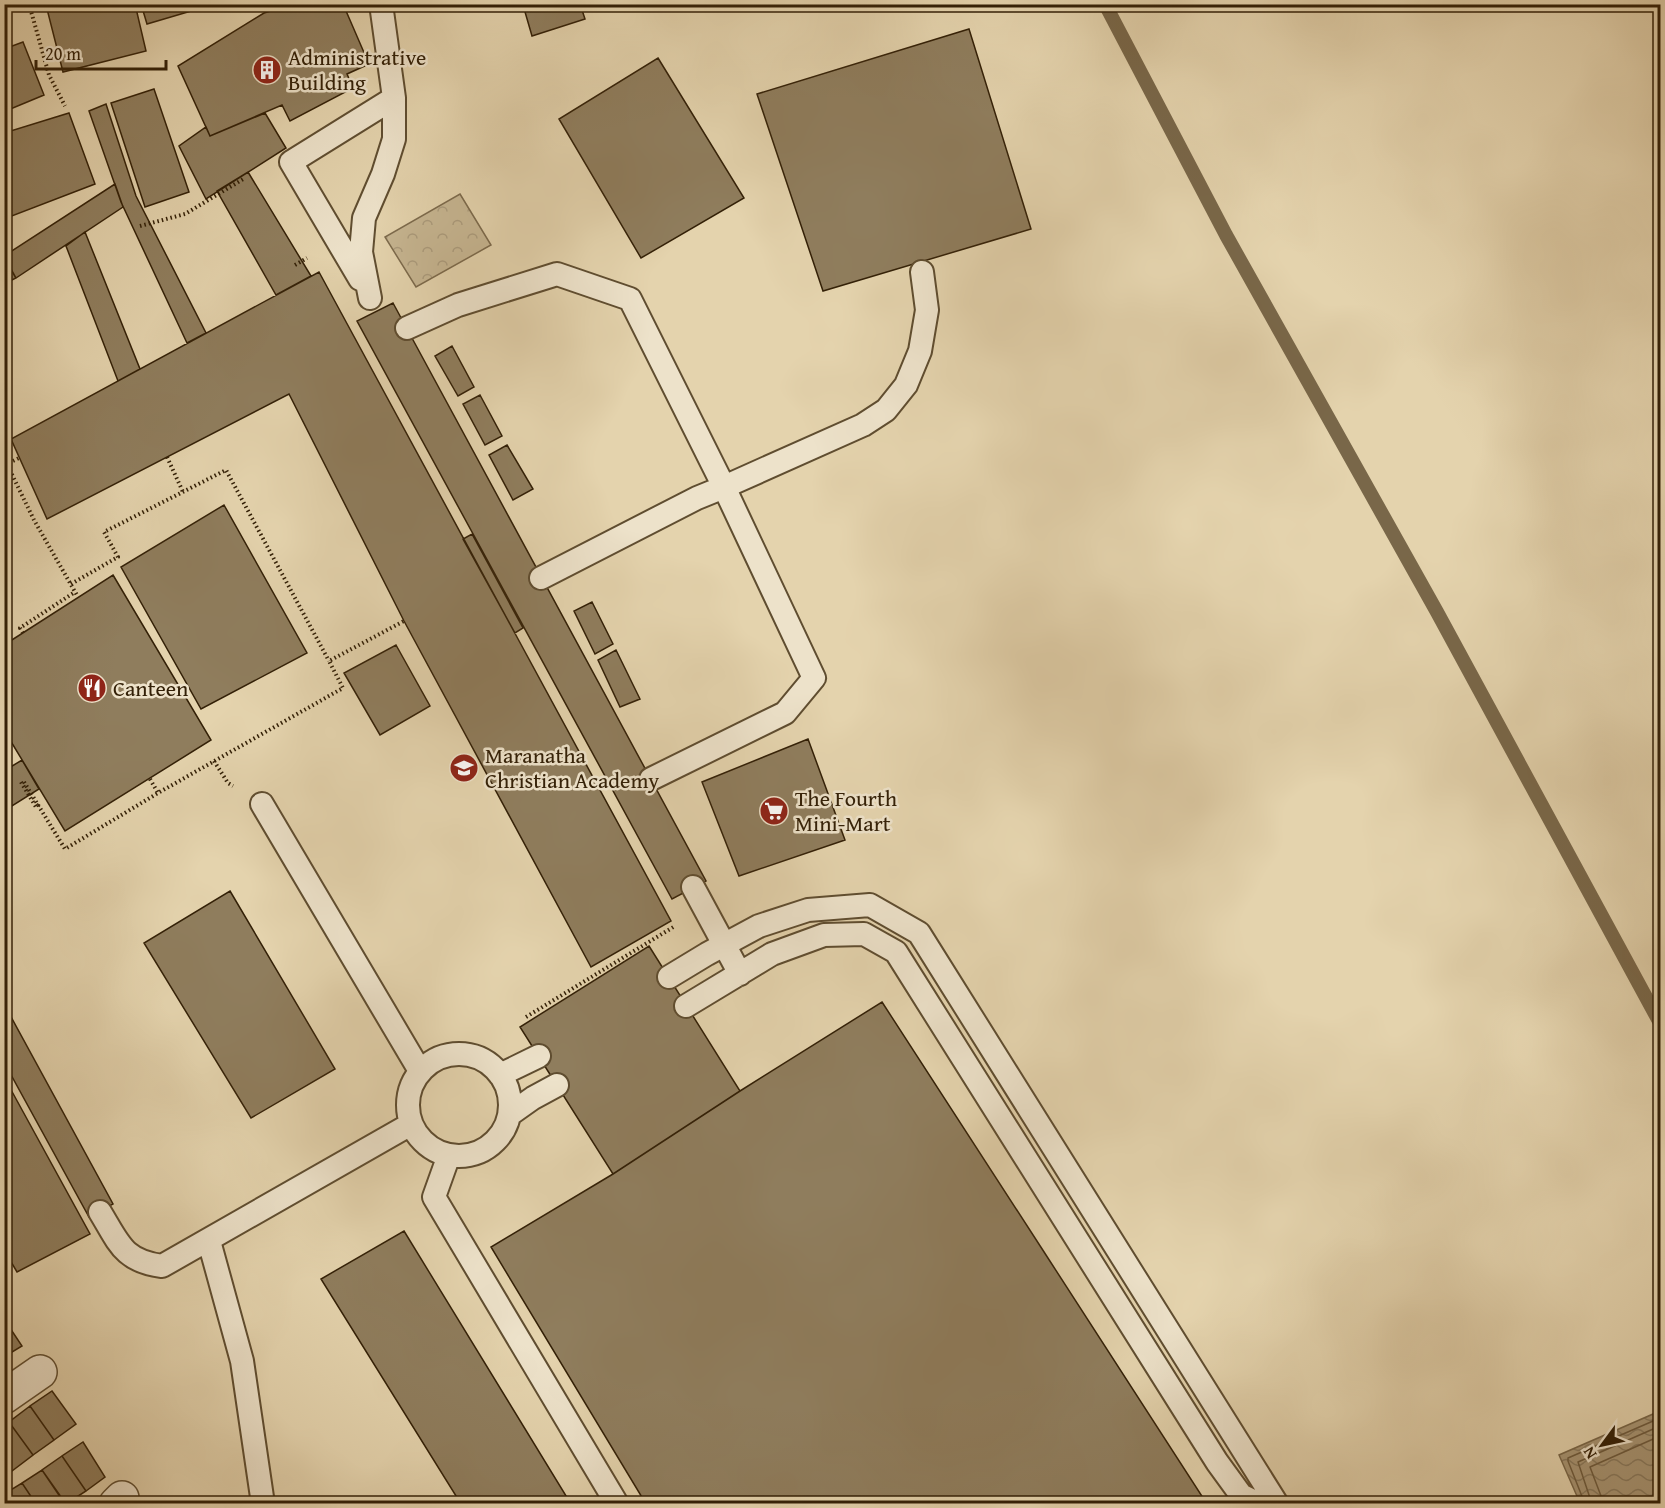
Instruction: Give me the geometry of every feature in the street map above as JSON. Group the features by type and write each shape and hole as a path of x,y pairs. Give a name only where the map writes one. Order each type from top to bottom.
{"street":[{"path":"4,1397 40,1372"}],"lane":[{"path":"381,4 394,98 394,139 383,174 364,218 361,252 374,304 291,162 394,98"},
{"path":"542,578 697,498 863,425 886,410 906,385 920,351 927,310 922,272"},
{"path":"407,328 458,305 557,274 630,298 724,487 814,678 785,713 651,779"},
{"path":"262,804 420,1071"},
{"path":"693,887 740,974"},
{"path":"669,977 759,926 808,910 870,905 919,933 1277,1503"},
{"path":"686,1006 772,954 824,935 864,934 896,952 1217,1462 1241,1495 1259,1503"},
{"path":"446,1055 476,1056 500,1075 509,1095 509,1115 505,1128 487,1148 475,1154 449,1155 433,1149 420,1138 411,1124 408,1096 412,1083 420,1071 432,1061 446,1055"},
{"path":"500,1075 539,1056"},
{"path":"509,1115 557,1085"},
{"path":"100,1212 128,1255 145,1264 162,1266 411,1124"},
{"path":"449,1155 434,1197 617,1503"},
{"path":"209,1240 242,1361 262,1503"}],"path":[{"path":"29,4 49,75 65,106"},
{"path":"140,226 185,214 245,178"},
{"path":"167,457 183,492"},
{"path":"19,458 5,462 34,520 77,595 20,628 23,633"},
{"path":"23,781 65,849 158,793 343,688 226,470 105,532 118,557 70,584"},
{"path":"329,662 404,621"},
{"path":"150,778 158,793"},
{"path":"23,781 40,804 36,807 23,781"},
{"path":"526,1017 678,924"}],"green space":[{"path":"460,194 491,245 416,287 385,237"}],"water":[{"path":"1660,1411 1660,1503 1580,1503 1559,1455"}],"building":[{"path":"135,4 146,51 63,72 46,5"},
{"path":"141,4 197,4 198,9 147,24"},
{"name":"Administrative Building","path":"295,4 343,4 369,64 347,74 353,88 290,121 282,105 210,136 178,66 264,13"},
{"path":"580,4 585,19 532,36 523,5"},
{"path":"969,29 1031,229 823,291 757,94"},
{"path":"23,42 44,95 8,110 4,100 4,49"},
{"path":"658,58 744,198 641,258 559,119"},
{"path":"154,89 189,192 145,207 111,103"},
{"path":"106,104 136,196 206,333 187,343 121,202 89,111"},
{"path":"69,113 95,184 4,219 4,133"},
{"path":"265,113 286,148 206,199 179,146 206,127 210,136"},
{"path":"248,172 311,276 276,295 217,191"},
{"path":"115,184 123,207 16,278 4,256"},
{"path":"85,232 140,369 118,381 66,246"},
{"path":"4,258 16,278 4,284"},
{"path":"319,272 671,921 591,967 404,621 289,394 47,519 11,439"},
{"path":"393,303 706,881 672,899 357,321"},
{"path":"452,346 474,387 458,396 435,356"},
{"path":"480,395 502,436 485,445 463,404"},
{"path":"507,445 533,489 513,500 489,455"},
{"path":"224,505 307,653 201,709 121,567"},
{"path":"472,534 523,628 515,633 463,539"},
{"name":"Canteen","path":"113,575 211,740 65,831 4,730 4,645"},
{"path":"592,602 613,644 595,654 574,611"},
{"path":"396,645 430,706 380,735 344,673"},
{"path":"616,650 640,699 620,707 598,660"},
{"name":"The Fourth Mini-Mart","path":"808,739 845,840 739,876 702,782"},
{"path":"22,760 39,789 4,811 4,771"},
{"path":"230,891 335,1069 251,1118 144,943"},
{"path":"649,946 740,1091 613,1174 520,1027"},
{"path":"882,1002 1207,1504 646,1504 491,1247 613,1174"},
{"path":"4,1004 113,1204 89,1217 4,1062"},
{"path":"4,1077 90,1234 17,1272 4,1250"},
{"path":"404,1231 571,1504 461,1504 321,1279"},
{"path":"4,1319 22,1346 4,1357"},
{"path":"52,1391 76,1424 54,1440 30,1406"},
{"path":"30,1406 54,1440 33,1455 9,1422"},
{"path":"9,1422 33,1455 12,1471 4,1460 4,1425"},
{"path":"83,1442 105,1477 86,1491 62,1456"},
{"path":"62,1456 86,1491 66,1504 42,1470"},
{"path":"42,1470 65,1504 36,1504 22,1483"},
{"path":"22,1483 36,1504 7,1504 4,1494"}],"waterway":[{"path":"1105,4 1226,235 1437,612 1660,1023"}],"place":[{"name":"Administrative Building","path":"267,70"},
{"name":"Canteen","path":"92,688"},
{"name":"Maranatha Christian Academy","path":"464,768"},
{"name":"The Fourth Mini-Mart","path":"774,811"}]}
